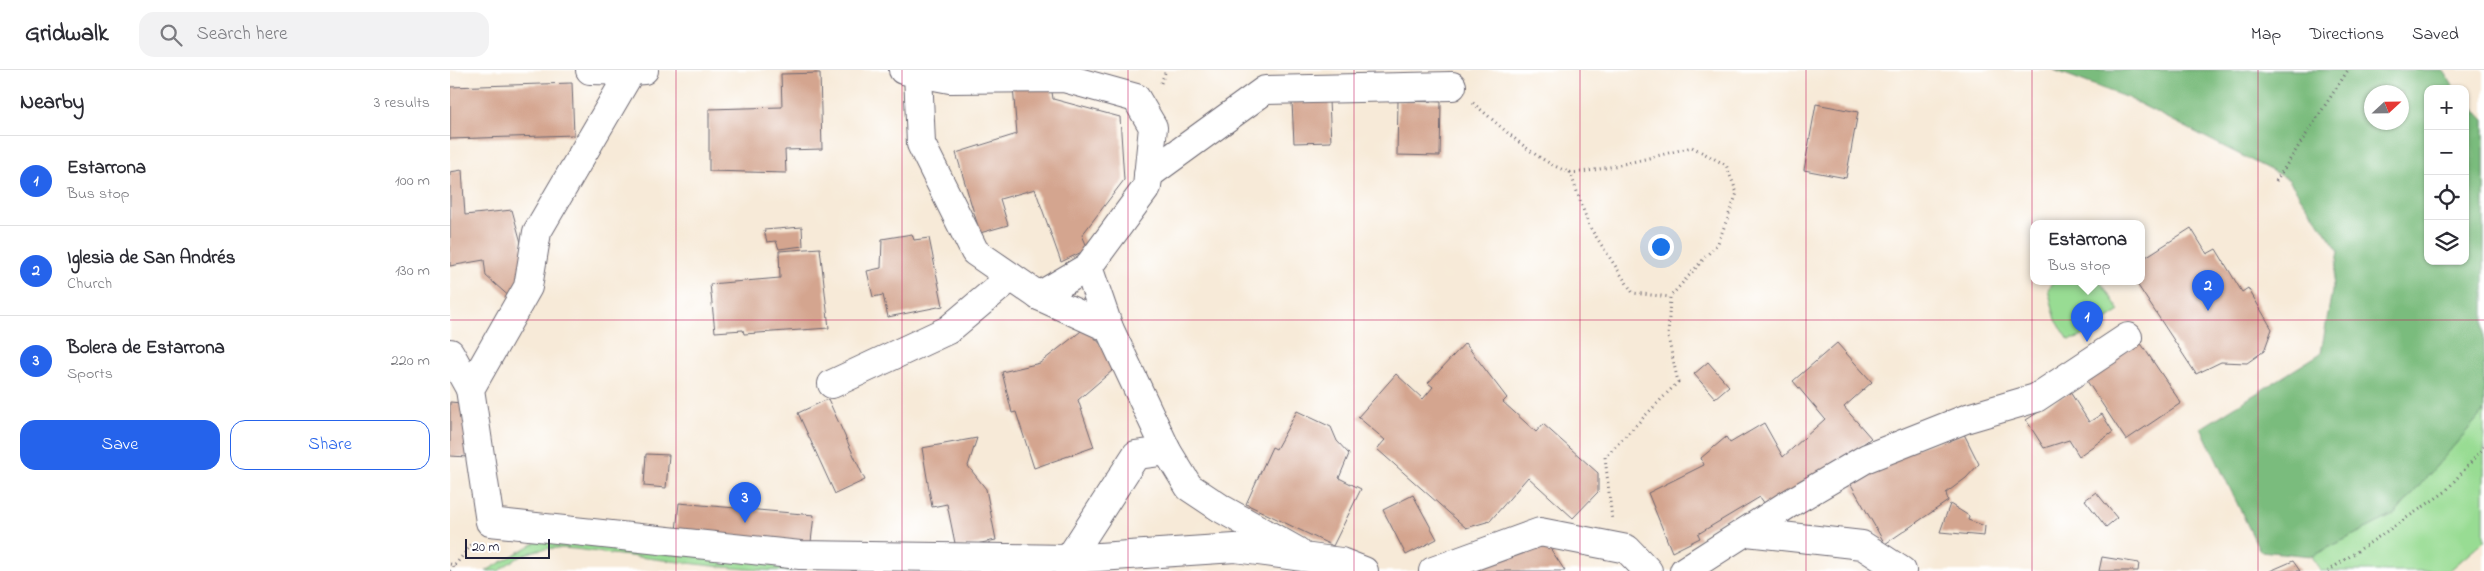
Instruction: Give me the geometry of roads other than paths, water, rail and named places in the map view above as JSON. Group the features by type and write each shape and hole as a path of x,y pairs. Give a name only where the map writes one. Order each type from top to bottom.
{"street":[{"path":"590,70 638,70"},
{"path":"470,389 528,287 537,232 638,70"},
{"path":"1039,296 1088,267 1147,188 1154,127 1136,98 1064,78 950,79 910,72 921,144 975,252 1039,296 1109,328"},
{"path":"1148,175 1265,90 1452,86"},
{"path":"1088,267 1109,328 1167,451 1189,487 1222,509 1309,558"},
{"path":"832,384 948,330 1011,277"},
{"path":"1684,571 1747,532 1787,504 1867,458 1968,418 2036,398 2128,338"},
{"path":"450,353 470,389 490,522 800,556 1069,565 1235,548 1341,562 1364,571"},
{"path":"1069,565 1136,455 1167,451"},
{"path":"1433,571 1540,532 1627,549 1648,571"},
{"path":"1747,532 1862,546 1902,571"},
{"path":"800,556 825,571"}],"place":[{"name":"Iglesia de San Andrés","path":"2208,311"},
{"name":"Estarrona","path":"2087,342"},
{"name":"Bolera de Estarrona","path":"745,523"}]}
